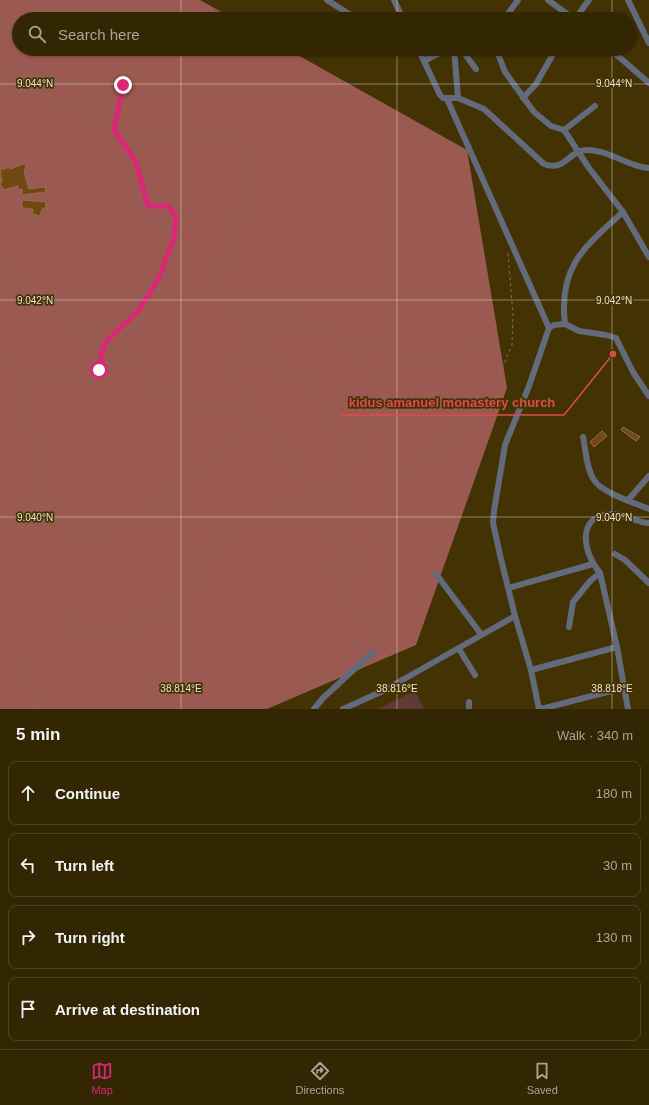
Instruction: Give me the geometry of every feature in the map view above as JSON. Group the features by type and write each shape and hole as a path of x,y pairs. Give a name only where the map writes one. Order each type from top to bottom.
{"street":[{"path":"327,0 346,12"},
{"path":"394,0 400,12"},
{"path":"509,12 518,0"},
{"path":"548,0 564,12"},
{"path":"580,12 589,0"},
{"path":"628,0 634,12"},
{"path":"637,18 649,43"},
{"path":"422,56 440,95 443,98 458,98 484,109 544,164 552,167 560,165 579,151 587,150 602,152 649,168"},
{"path":"424,61 434,56"},
{"path":"455,56 458,98"},
{"path":"466,56 476,69"},
{"path":"499,56 505,72 523,98 544,122 564,130 623,212 649,257"},
{"path":"523,98 536,84 552,56"},
{"path":"618,56 649,83"},
{"path":"447,99 557,325 579,331 606,334 616,338 633,372 649,396"},
{"path":"564,130 595,106"},
{"path":"623,212 588,244 572,268 564,289 557,325 529,386 505,445 494,511 496,540 540,709 623,688"},
{"path":"583,437 588,466 594,480 600,486 649,509"},
{"path":"628,500 649,476"},
{"path":"628,709 623,688 617,647 600,573 593,564 586,548 586,537 589,526 594,519 601,515 615,514 649,523"},
{"path":"615,554 625,560 649,583"},
{"path":"508,588 593,564"},
{"path":"569,627 573,602 591,580 600,573"},
{"path":"436,574 481,634"},
{"path":"343,709 384,691 459,649 481,634 515,616"},
{"path":"531,670 617,647"},
{"path":"459,649 475,675"},
{"path":"314,709 323,698 373,652"},
{"path":"469,702 469,709"}],"path":[{"path":"0,17 12,22"},
{"path":"114,130 131,56"},
{"path":"0,75 50,77 81,86 136,162 148,206 168,206 176,216 174,238 159,277 140,309 104,344 99,370 75,379 16,368 0,360"},
{"path":"0,90 37,94 58,101 90,114 114,130 132,133 202,132 230,134 243,145 250,165 252,189 223,266 224,285 233,300 249,313 271,318 302,319 322,325 344,338 358,352 369,373 374,397 369,426 356,452 328,483 304,500 258,520 228,537 205,556 191,584 171,607 143,623 116,629 89,628 67,623"},
{"path":"339,592 385,517 399,484 437,448 468,426 489,399 512,345 513,315 508,249"},
{"path":"0,269 57,303 81,333 126,357 176,403 205,411 261,418 279,438 299,476 344,544"},
{"path":"268,328 261,356 279,368 312,384 334,430 348,469 342,512 344,544 335,572 339,592 354,611 376,621 384,628 383,639 373,652"},
{"path":"16,368 27,395 38,473 51,513 69,537 90,534 148,514 213,462 247,424 251,403 239,382 239,358 251,330 268,328 299,335 328,334 370,345 403,360 457,351 471,351 489,343"},
{"path":"15,654 23,663 32,688 37,709"}],"shaded area":[{"path":"0,0 200,0 221,12 12,12 12,56 299,56 467,150 507,388 416,645 267,709 0,709"},
{"path":"415,691 424,709 377,709"}],"building":[{"path":"24,164 26,166 24,172 29,189 45,187 46,192 22,195 22,189 19,190 18,186 4,190 0,184 2,181 0,170 10,167 10,169"},
{"path":"22,200 46,202 45,209 42,209 40,216 32,214 33,209 22,208"},
{"path":"623,427 640,437 636,441 621,430"},
{"path":"602,431 607,436 594,447 590,442"}],"place":[{"name":"kidus amanuel monastery church","path":"613,354"}],"route":[{"path":"99,370 104,344 140,309 159,277 174,238 176,216 168,206 148,206 136,162 114,130 123,85"}]}
